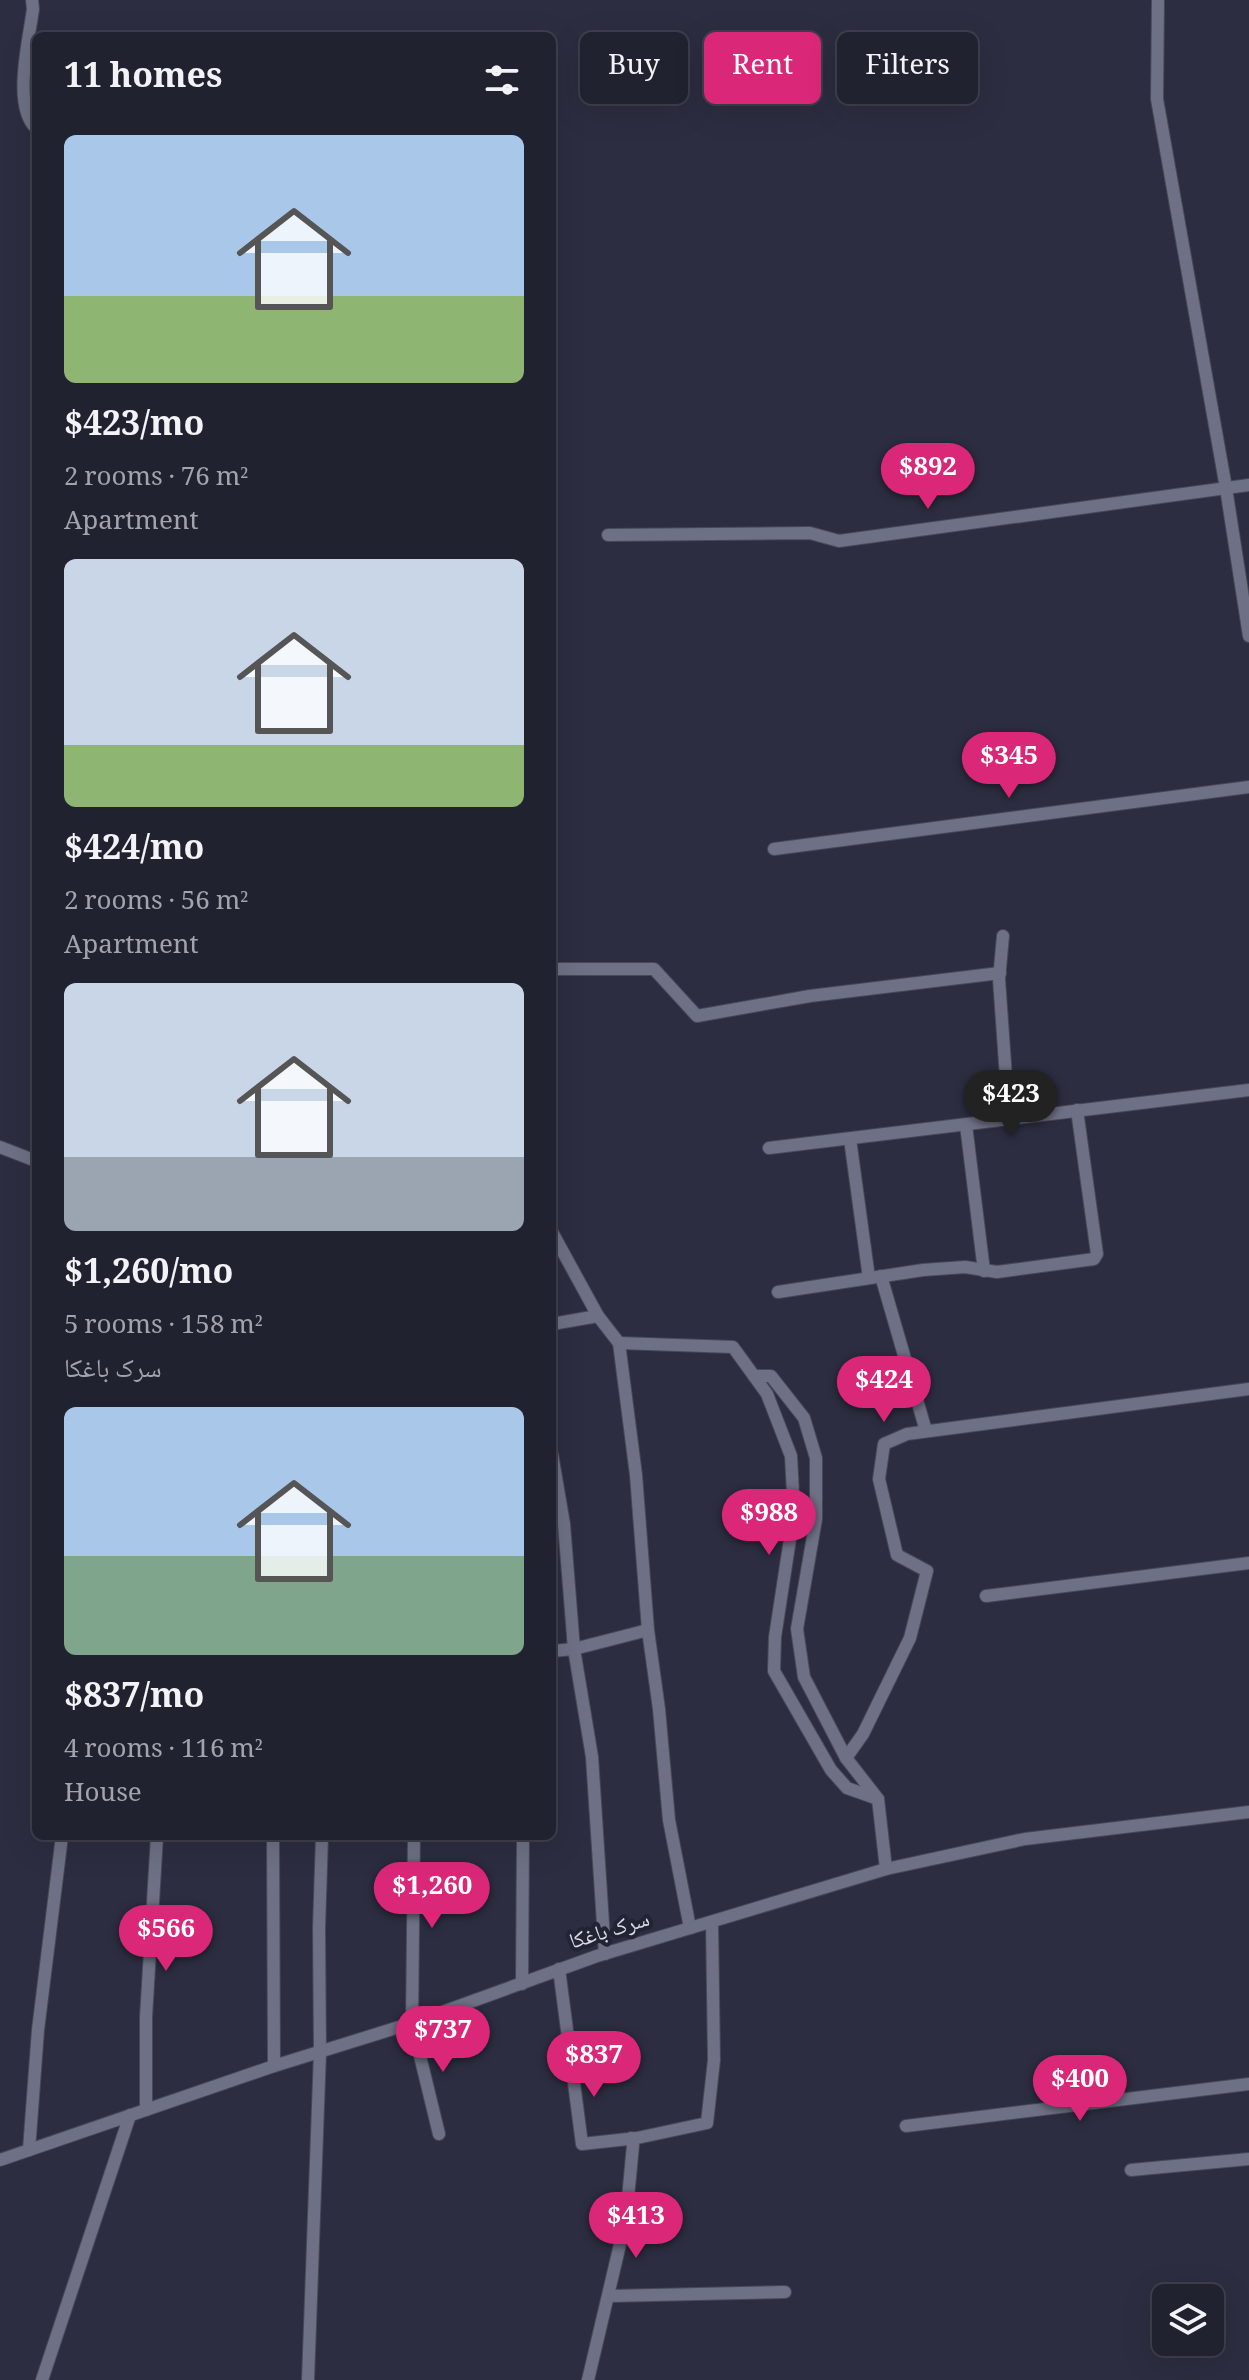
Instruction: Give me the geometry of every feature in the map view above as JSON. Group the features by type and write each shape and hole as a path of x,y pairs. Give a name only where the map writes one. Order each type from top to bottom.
{"street":[{"path":"32,0 23,88 28,121 32,124"},
{"path":"1158,0 1157,99 1249,636"},
{"path":"608,535 810,533 839,541 1249,485"},
{"path":"774,849 1249,787"},
{"path":"1003,936 999,979 1009,1120"},
{"path":"556,969 654,969 697,1016 810,996 1000,973"},
{"path":"769,1148 1249,1090"},
{"path":"778,1292 965,1267 997,1272 1090,1260 1097,1254 1077,1110"},
{"path":"966,1125 984,1271"},
{"path":"850,1139 875,1277 926,1431"},
{"path":"0,1147 32,1159"},
{"path":"556,1239 598,1316 619,1343 636,1475 648,1630 669,1820 690,1928"},
{"path":"556,1323 598,1316"},
{"path":"619,1343 733,1347 767,1394 791,1456 794,1513 775,1637 774,1671 831,1770 847,1788 878,1799"},
{"path":"754,1376 771,1376 804,1418 816,1458 816,1519 797,1629 804,1677 846,1758 878,1799 886,1869"},
{"path":"846,1758 863,1734 910,1638 927,1571 897,1555 879,1479 884,1444 907,1434 926,1431 1249,1389"},
{"path":"556,1477 564,1524 574,1649 592,1757 605,1954"},
{"path":"986,1596 1249,1563"},
{"path":"556,1651 648,1630"},
{"name":"سرک باغکا","path":"0,2160 274,2066 412,2023 559,1969 886,1869 1025,1839 1249,1812"},
{"path":"29,2150 38,2030 62,1840"},
{"path":"146,2110 146,2017 157,1840"},
{"path":"273,1840 274,2066"},
{"path":"308,2380 320,2052 322,1840"},
{"path":"414,1840 412,2023 439,2134"},
{"path":"522,1984 523,1840"},
{"path":"559,1969 582,2144 707,2123 714,2060 712,1922"},
{"path":"906,2126 1249,2084"},
{"path":"42,2380 130,2115"},
{"path":"588,2380 626,2219 633,2145 631,2138"},
{"path":"1131,2170 1249,2159"},
{"path":"610,2296 785,2292"}]}
